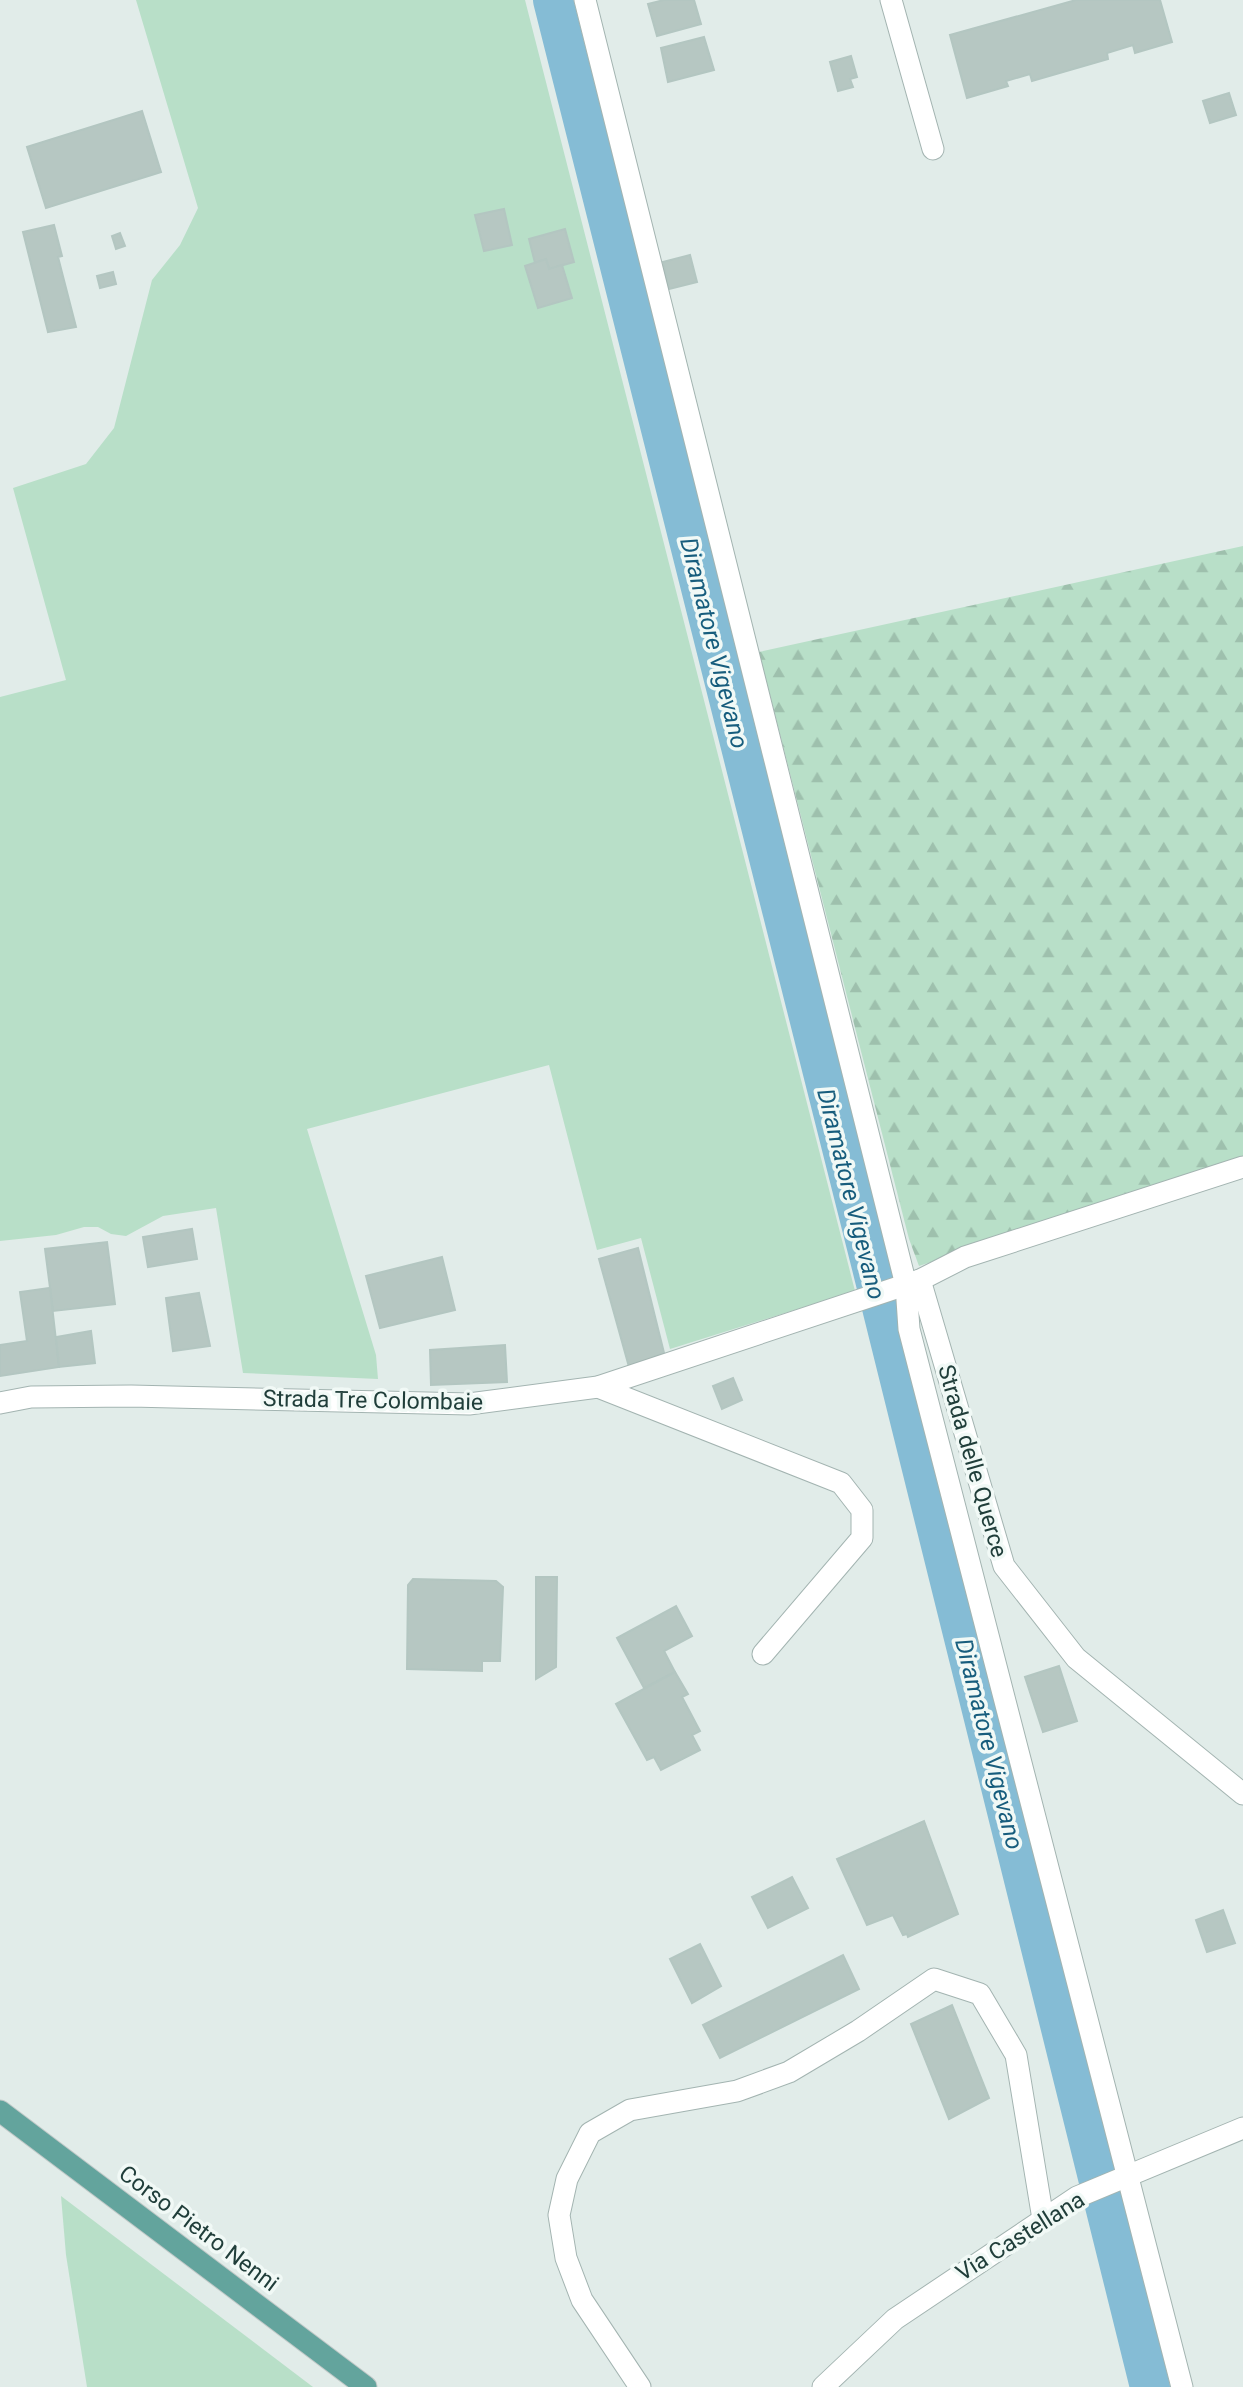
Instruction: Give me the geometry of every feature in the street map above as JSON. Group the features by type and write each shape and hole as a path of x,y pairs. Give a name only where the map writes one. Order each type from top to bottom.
{"main road":[{"name":"Corso Pietro Nenni","path":"0,2111 366,2387"}],"street":[{"path":"585,0 908,1284 909,1329 1182,2387"},
{"path":"891,0 933,149"},
{"name":"Strada Tre Colombaie","path":"0,1403 31,1397 131,1396 469,1405 598,1387 908,1284 965,1257 1243,1167"},
{"name":"Strada delle Querce","path":"908,1284 1004,1566 1076,1658 1243,1794"},
{"path":"598,1387 841,1483 862,1510 863,1538 763,1654"},
{"path":"640,2387 582,2300 566,2258 559,2215 567,2179 590,2133 630,2110 737,2091 789,2072 858,2031 934,1979 980,1994 1016,2055 1043,2219"},
{"name":"Via Castellana","path":"823,2387 895,2319 1077,2197 1243,2128"}],"green space":[{"path":"136,0 525,0 855,1291 670,1349 641,1238 597,1250 549,1065 307,1129 376,1355 378,1379 243,1373 216,1208 163,1216 126,1236 111,1234 98,1227 84,1227 56,1235 0,1241 0,697 66,680 13,488 86,464 114,428 152,280 180,245 198,208"},
{"path":"1243,546 1243,1158 919,1266 909,1239 759,652"},
{"path":"61,2196 313,2387 87,2387 66,2255"}],"building":[{"path":"664,0 694,0 701,24 657,36 648,4"},
{"path":"1076,0 1160,0 1172,42 1135,53 1133,45 1107,53 1108,59 1032,81 1030,74 1006,81 1008,86 967,98 950,35"},
{"path":"704,37 714,70 668,82 661,48"},
{"path":"851,56 857,77 850,79 853,87 838,91 830,62"},
{"path":"1229,93 1236,115 1210,123 1203,101"},
{"path":"142,111 161,172 46,208 27,147"},
{"path":"504,209 512,245 484,251 475,215"},
{"path":"54,225 62,256 58,257 76,327 48,332 23,232"},
{"path":"565,229 574,262 549,269 546,259 535,263 529,239"},
{"path":"120,233 125,246 116,249 112,236"},
{"path":"690,255 697,282 669,289 663,262"},
{"path":"546,259 549,269 562,265 572,298 538,308 525,266"},
{"path":"113,272 116,284 100,288 97,276"},
{"path":"192,1229 197,1259 148,1267 143,1237"},
{"path":"107,1242 115,1304 53,1311 45,1249"},
{"path":"638,1248 664,1353 629,1367 599,1259"},
{"path":"442,1257 455,1310 380,1328 366,1276"},
{"path":"50,1288 59,1367 0,1376 0,1345 27,1341 20,1292"},
{"path":"199,1293 210,1346 173,1351 166,1298"},
{"path":"91,1331 95,1363 59,1367 56,1337"},
{"path":"505,1345 507,1382 431,1385 430,1350"},
{"path":"733,1378 742,1400 722,1409 713,1386"},
{"path":"536,1577 557,1577 556,1667 536,1679"},
{"path":"413,1579 496,1581 503,1587 500,1661 482,1661 482,1671 407,1669 408,1585"},
{"path":"676,1606 692,1636 664,1651 675,1672 644,1688 617,1638"},
{"path":"1059,1666 1077,1721 1043,1732 1025,1677"},
{"path":"675,1672 688,1694 682,1697 700,1731 692,1735 700,1750 661,1770 654,1757 647,1760 616,1704"},
{"path":"924,1821 958,1914 908,1937 907,1934 903,1935 893,1915 867,1925 837,1859"},
{"path":"792,1877 808,1908 768,1928 752,1897"},
{"path":"1223,1910 1235,1943 1207,1952 1196,1920"},
{"path":"700,1944 721,1986 692,2003 670,1959"},
{"path":"843,1955 859,1989 720,2058 703,2025"},
{"path":"952,2005 989,2098 949,2119 911,2024"}],"waterway":[{"name":"Diramatore Vigevano","path":"553,0 1150,2387"}]}
